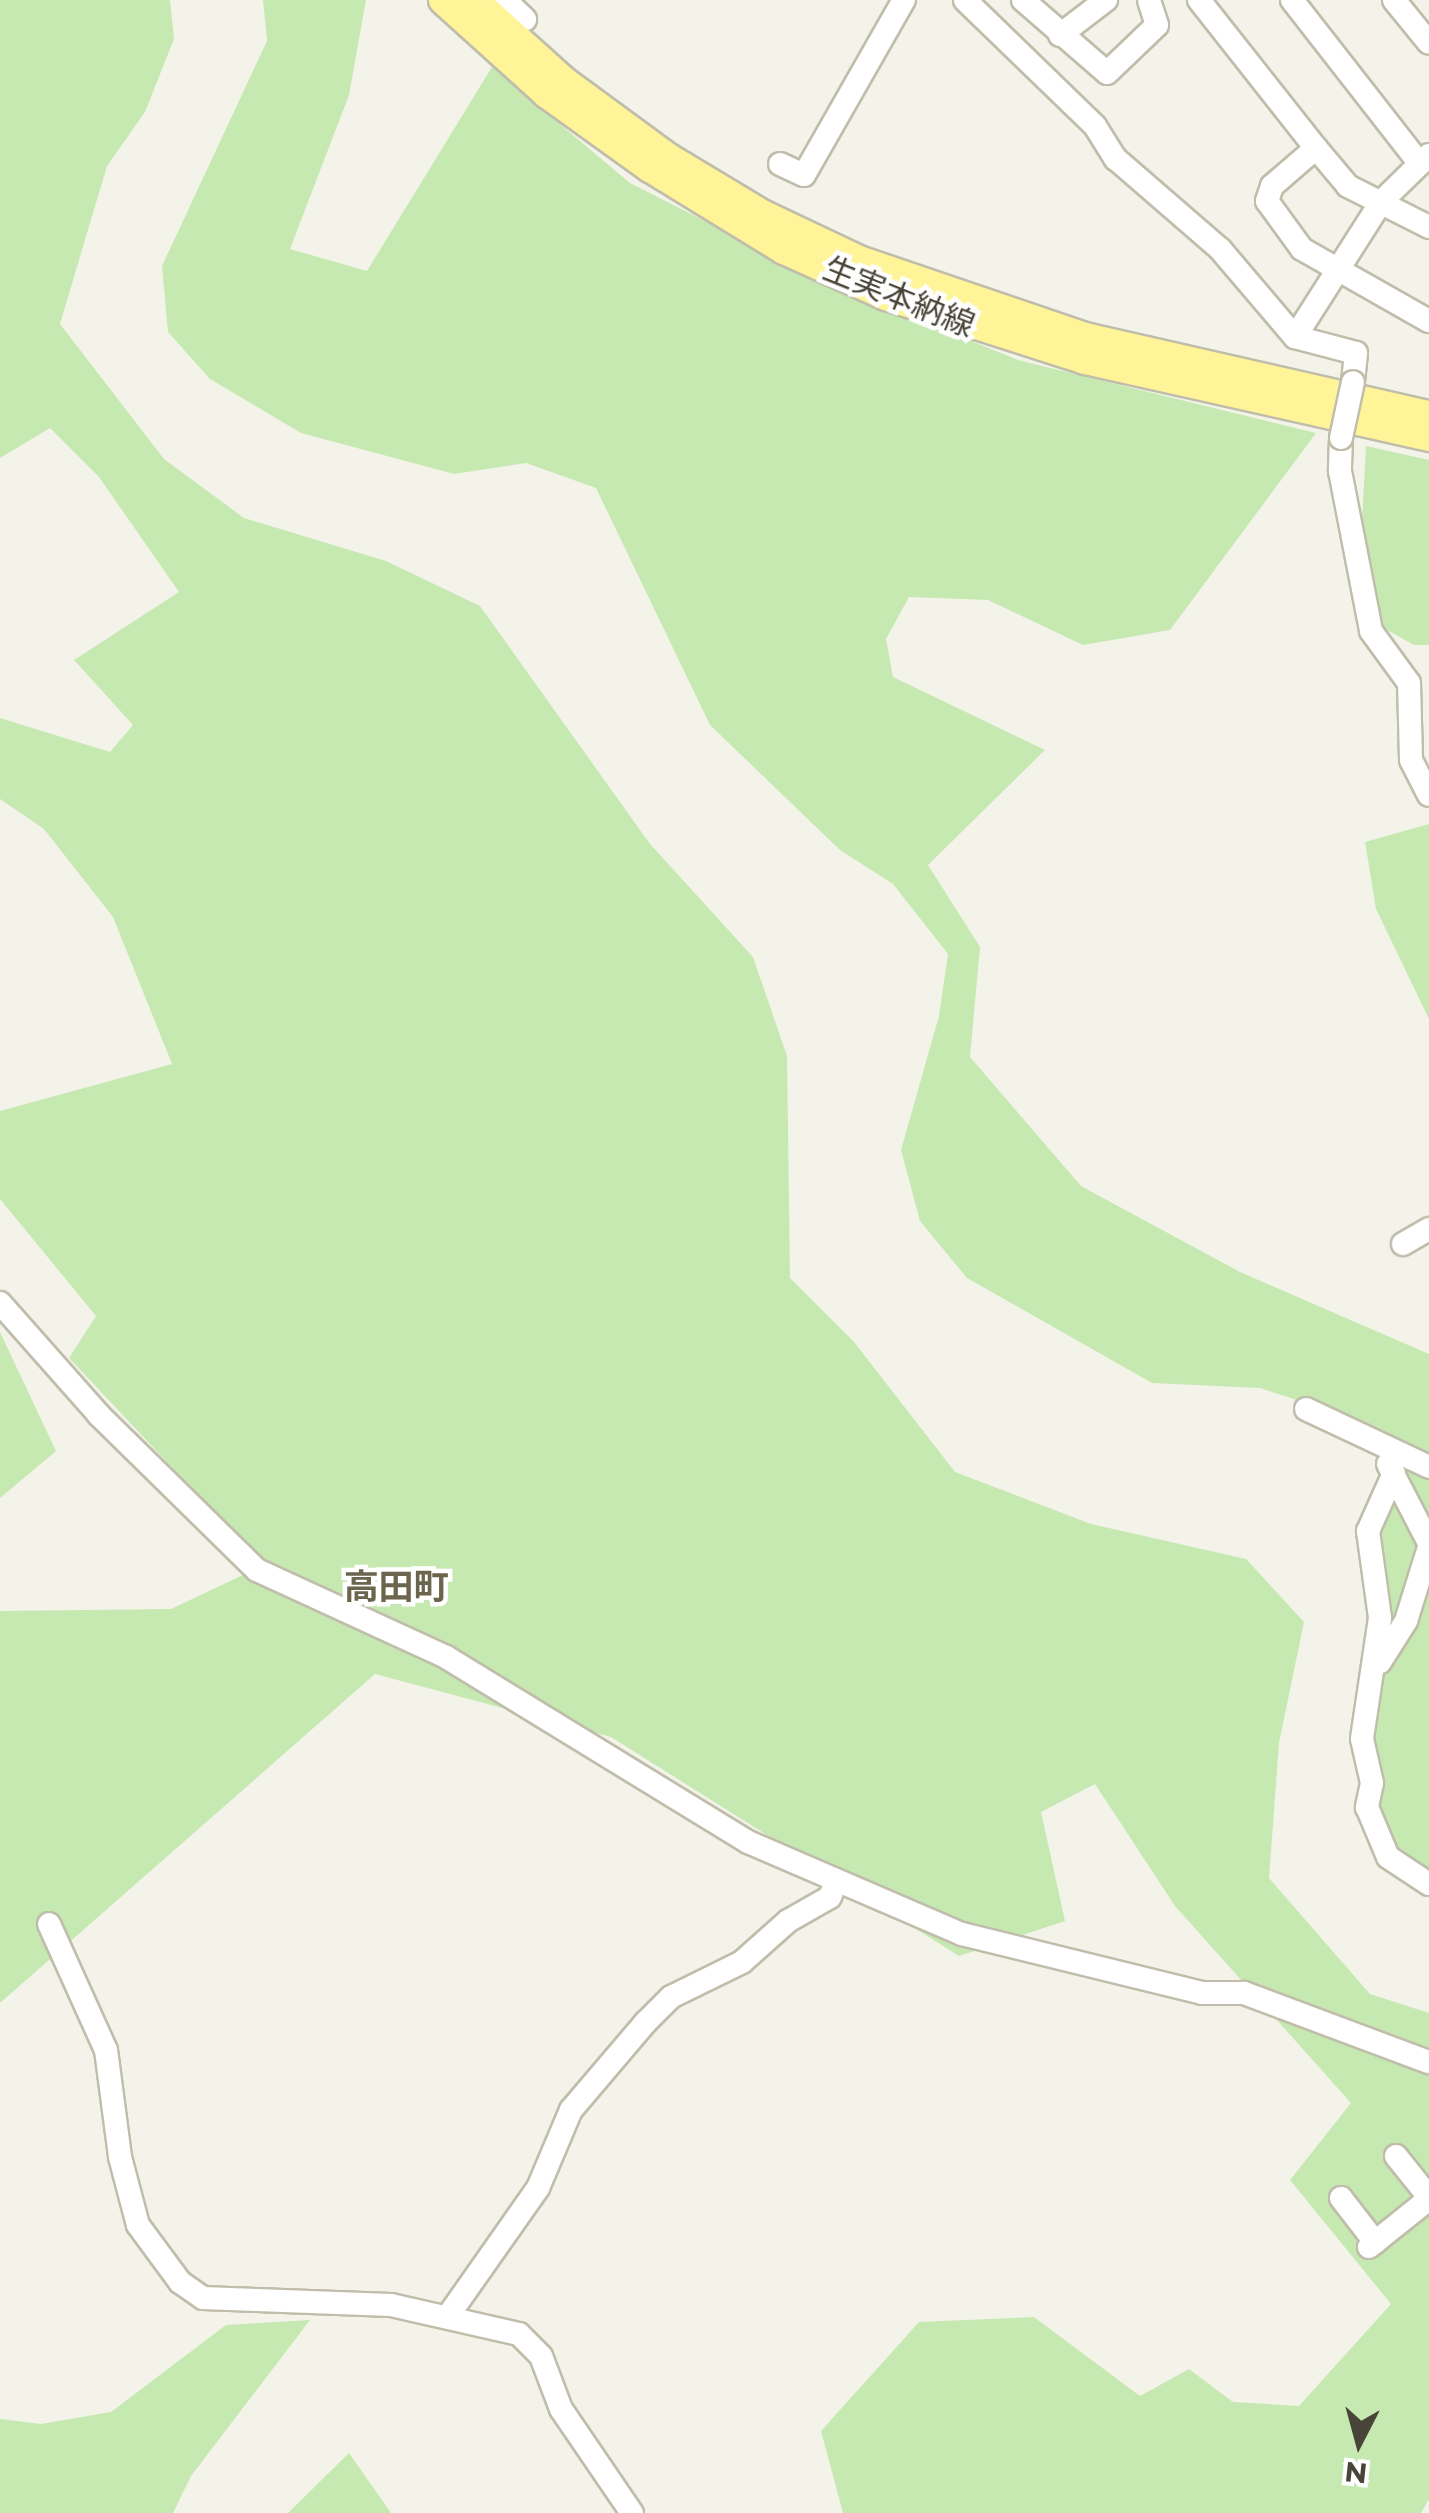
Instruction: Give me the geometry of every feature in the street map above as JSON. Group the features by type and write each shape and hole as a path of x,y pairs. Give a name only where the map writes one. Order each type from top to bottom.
{"main road":[{"name":"生実本納線","path":"443,0 547,94 650,168 741,226 856,282 1052,351 1429,437"},
{"name":"生実本納線","path":"474,0 564,80 669,158 764,215 859,260 1085,337 1429,415"}],"street":[{"path":"506,0 525,18"},
{"path":"780,164 804,175 904,0"},
{"path":"965,0 1095,126 1116,159 1220,249 1295,337 1356,353 1341,438 1340,471 1371,631 1409,682 1412,760 1429,794"},
{"path":"1023,0 1100,72 1116,72 1157,25 1149,0"},
{"path":"1060,35 1106,0"},
{"path":"1292,0 1424,160 1381,202 1295,337"},
{"path":"1394,0 1429,42"},
{"path":"1205,2 1348,186 1429,227"},
{"path":"1316,148 1272,186 1267,200 1302,248 1429,322"},
{"path":"1404,1244 1429,1229"},
{"path":"0,1303 99,1416 257,1570 354,1620 432,1649 748,1842 962,1934 1202,1994 1244,1993 1429,2062"},
{"path":"1306,1408 1380,1447 1429,1467"},
{"path":"1372,1674 1406,1621 1429,1545 1380,1447"},
{"path":"1394,1473 1368,1531 1380,1618 1362,1738 1372,1783 1370,1824 1401,1870 1429,1884"},
{"path":"448,2316 538,2188 570,2110 646,2022 671,1998 742,1962 788,1921 830,1897 836,1881"},
{"path":"49,1924 106,2050 120,2157 138,2226 180,2282 203,2298 391,2305 504,2327 532,2343 561,2409 632,2513"},
{"path":"1341,2198 1372,2245 1429,2198 1396,2156"}],"green space":[{"path":"0,0 170,0 174,39 145,112 107,166 60,324 164,459 244,518 386,561 480,606 650,844 753,957 787,1056 790,1278 854,1342 955,1472 1091,1524 1246,1559 1304,1622 1279,1743 1269,1878 1370,1994 1429,2013 1429,2499 1421,2513 843,2513 821,2431 919,2322 1034,2317 1140,2396 1189,2369 1233,2402 1299,2406 1391,2304 1290,2180 1351,2103 1175,1906 1095,1784 1041,1812 1065,1921 959,1956 611,1737 375,1674 0,2003 0,1611 171,1609 264,1565 69,1358 96,1316 0,1199 0,1111 172,1064 113,917 44,829 0,799 0,718 110,752 133,725 74,660 179,592 99,477 50,428 0,458"},
{"path":"263,0 366,0 349,95 290,249 367,271 492,67 630,183 817,278 1018,360 1316,433 1170,630 1083,645 988,600 909,597 886,639 893,677 1045,750 928,865 980,947 970,1057 1081,1186 1240,1272 1429,1354 1429,1462 1309,1404 1260,1388 1152,1383 967,1278 920,1221 901,1150 939,1016 948,954 893,884 840,850 710,725 596,488 526,463 454,474 301,433 210,379 168,332 162,266 267,41"},
{"path":"1366,446 1429,460 1429,645 1414,645 1357,613"},
{"path":"1429,824 1429,1019 1376,909 1365,842"},
{"path":"0,1332 56,1451 0,1498"},
{"path":"1389,1457 1429,1473 1429,1879 1377,1833 1370,1747 1374,1527"},
{"path":"310,2320 191,2476 173,2513 0,2513 0,2419 41,2424 111,2412 226,2325"},
{"path":"349,2453 391,2513 288,2513"}],"district":[{"name":"高田町","path":"396,1587"}]}
